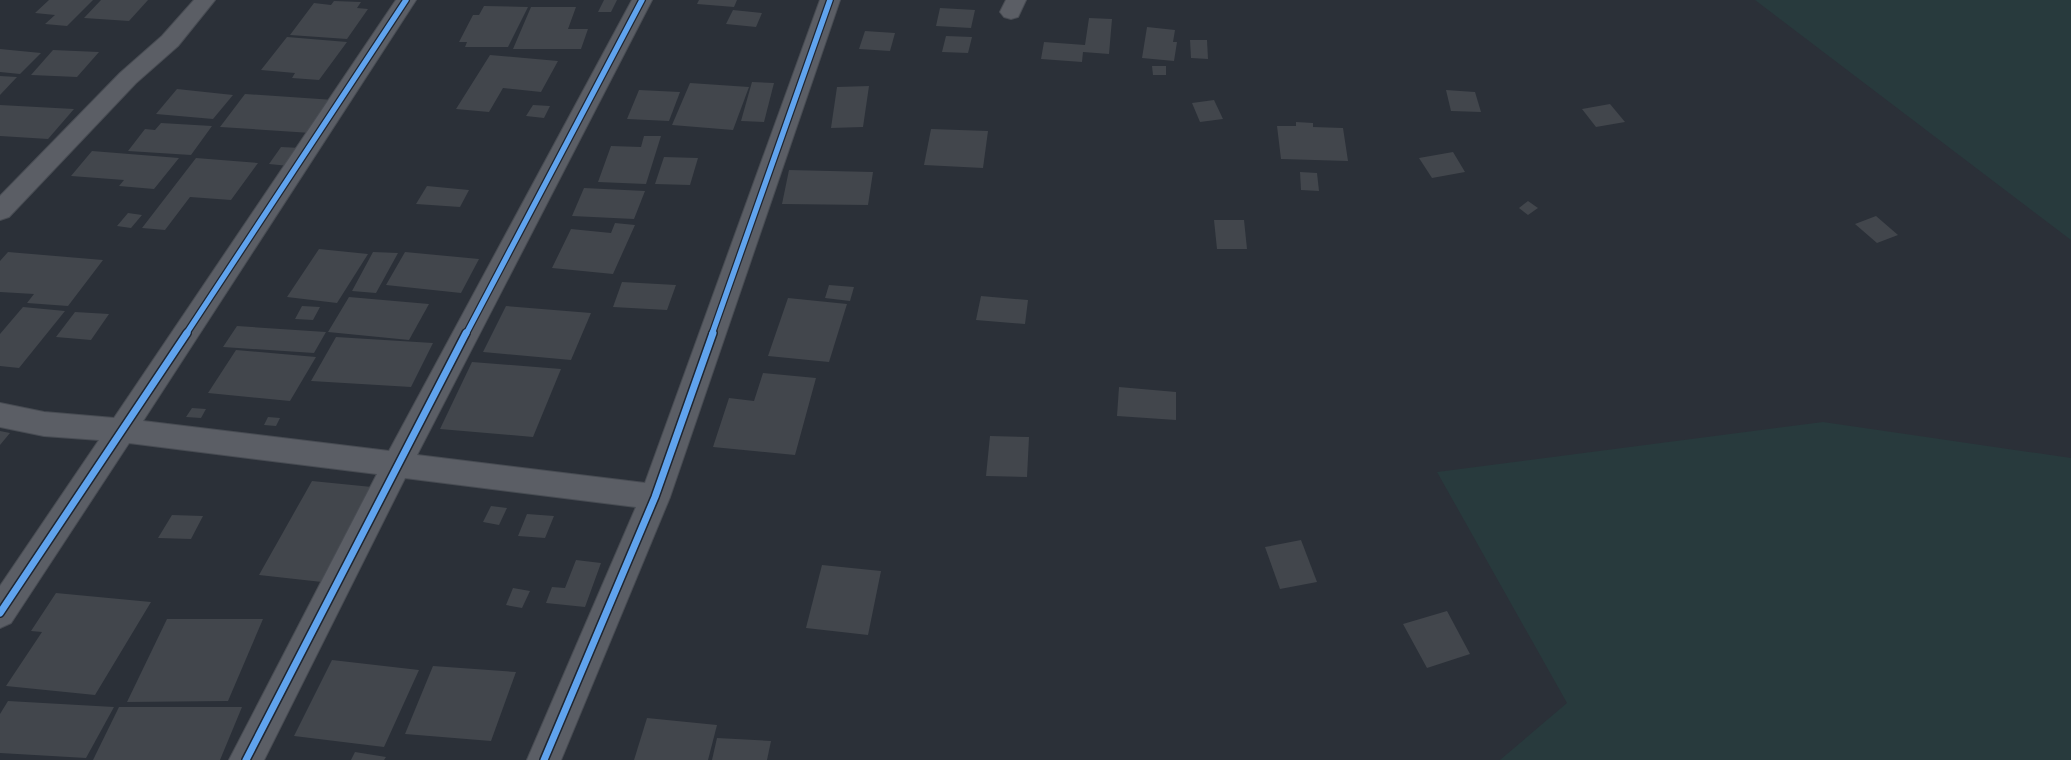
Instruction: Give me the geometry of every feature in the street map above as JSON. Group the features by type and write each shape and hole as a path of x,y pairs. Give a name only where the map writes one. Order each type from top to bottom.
{"street":[{"path":"0,211 116,90 170,41 205,0"},
{"path":"0,613 120,430 299,167 406,0"},
{"path":"246,760 396,466 642,0"},
{"path":"544,760 655,497 830,0"},
{"path":"0,415 44,424 120,430 655,497"}],"shaded area":[{"path":"1755,0 2071,0 2071,240"},
{"path":"1823,422 2071,458 2071,760 1500,760 1567,703 1437,472"}],"building":[{"path":"49,0 93,0 67,26 45,24 55,15 35,13"},
{"path":"101,0 148,0 129,21 84,18"},
{"path":"604,0 617,0 611,12 598,12"},
{"path":"699,0 737,0 734,7 697,4"},
{"path":"334,1 361,2 357,8 368,9 347,39 290,35 314,3 331,5"},
{"path":"484,6 528,7 508,47 465,47 467,42 459,42 473,15 479,15"},
{"path":"531,7 576,7 568,29 588,29 581,49 513,49"},
{"path":"940,8 975,10 971,28 936,26"},
{"path":"733,10 762,13 756,27 726,24"},
{"path":"1089,18 1112,19 1109,54 1083,52 1082,62 1041,59 1044,42 1085,45"},
{"path":"1147,27 1175,30 1173,42 1177,42 1174,61 1142,58"},
{"path":"865,31 895,33 890,51 859,49"},
{"path":"946,36 972,37 968,53 942,52"},
{"path":"287,37 347,42 319,80 292,78 295,73 261,70"},
{"path":"1190,40 1207,40 1208,59 1191,58"},
{"path":"0,49 41,53 20,74 0,72"},
{"path":"53,50 99,52 77,77 31,75"},
{"path":"490,55 558,61 541,92 503,88 489,112 456,109"},
{"path":"1152,66 1166,66 1166,75 1153,75"},
{"path":"0,76 17,77 0,95"},
{"path":"752,82 774,83 764,122 741,121"},
{"path":"690,83 749,87 733,130 672,125"},
{"path":"869,86 863,127 831,128 837,87"},
{"path":"177,89 233,95 213,119 156,114"},
{"path":"639,90 680,92 669,121 627,119"},
{"path":"1446,90 1475,92 1481,112 1451,111"},
{"path":"245,94 334,100 311,133 220,127"},
{"path":"1214,100 1223,119 1200,122 1192,103"},
{"path":"1610,104 1625,122 1596,127 1582,109"},
{"path":"0,105 74,109 48,139 0,136"},
{"path":"533,105 550,106 544,118 526,116"},
{"path":"1296,122 1313,123 1313,127 1343,128 1348,161 1281,159 1277,126 1296,126"},
{"path":"161,123 212,126 191,155 128,151 145,129 155,130"},
{"path":"931,129 988,131 983,168 924,165"},
{"path":"644,136 661,136 646,184 598,182 611,146 641,147"},
{"path":"281,147 301,148 289,166 269,164"},
{"path":"92,151 179,158 154,189 119,186 124,180 71,176"},
{"path":"1453,152 1465,172 1432,178 1419,158"},
{"path":"664,157 698,158 690,185 655,184"},
{"path":"196,158 258,163 231,200 190,197 165,230 142,228"},
{"path":"789,170 873,172 868,205 782,204"},
{"path":"1300,172 1317,173 1319,191 1301,190"},
{"path":"427,186 469,190 460,207 416,204"},
{"path":"584,188 645,191 634,219 572,216"},
{"path":"1528,201 1538,208 1528,215 1519,208"},
{"path":"128,213 142,215 131,228 117,226"},
{"path":"1876,216 1898,235 1877,243 1855,224"},
{"path":"1214,220 1244,220 1247,249 1217,249"},
{"path":"615,223 635,225 613,274 552,268 571,229 611,233"},
{"path":"319,249 368,254 337,303 287,297"},
{"path":"8,252 103,260 68,306 27,303 34,294 0,292 0,261"},
{"path":"373,252 398,253 376,293 352,291"},
{"path":"405,252 479,259 461,293 386,285"},
{"path":"622,282 676,285 667,310 613,307"},
{"path":"829,285 854,287 850,301 825,298"},
{"path":"981,296 1028,300 1025,324 976,320"},
{"path":"349,297 429,304 409,340 328,332"},
{"path":"788,298 847,304 829,362 768,356"},
{"path":"302,306 320,307 313,320 295,319"},
{"path":"506,306 591,313 571,360 483,352"},
{"path":"23,307 65,311 19,368 0,366 0,334"},
{"path":"75,312 109,314 91,340 56,337"},
{"path":"237,326 326,332 314,353 223,347"},
{"path":"336,337 433,343 411,387 311,381"},
{"path":"236,350 316,357 290,401 208,393"},
{"path":"472,362 561,369 533,437 440,429"},
{"path":"763,373 816,378 795,455 713,447 729,398 754,401"},
{"path":"1119,387 1176,392 1176,420 1117,416"},
{"path":"192,408 206,409 201,418 186,417"},
{"path":"268,417 280,418 276,426 264,425"},
{"path":"0,431 10,433 0,445"},
{"path":"990,436 1029,437 1027,477 986,476"},
{"path":"312,481 372,487 322,582 259,575"},
{"path":"491,506 507,508 499,525 483,522"},
{"path":"527,514 554,516 545,538 518,536"},
{"path":"172,515 203,516 191,539 158,538"},
{"path":"1301,540 1317,582 1280,589 1265,547"},
{"path":"576,560 601,563 585,607 546,603 552,587 565,588"},
{"path":"822,565 881,571 868,635 806,628"},
{"path":"513,588 530,591 522,608 506,605"},
{"path":"56,593 151,602 95,695 6,686 42,632 31,631"},
{"path":"1447,611 1470,654 1427,668 1403,624"},
{"path":"167,619 263,619 228,701 127,702"},
{"path":"332,660 419,670 384,747 294,736"},
{"path":"433,666 516,672 491,741 405,734"},
{"path":"8,701 114,707 86,758 0,753 0,714"},
{"path":"119,707 242,707 220,760 93,760"},
{"path":"647,718 717,725 708,760 634,760"},
{"path":"717,738 771,741 767,760 712,760"},
{"path":"355,752 386,757 384,760 351,760"}],"cycle path":[{"path":"0,613 306,154 406,0"},
{"path":"246,760 396,466 642,0"},
{"path":"544,760 655,497 830,0"}]}
